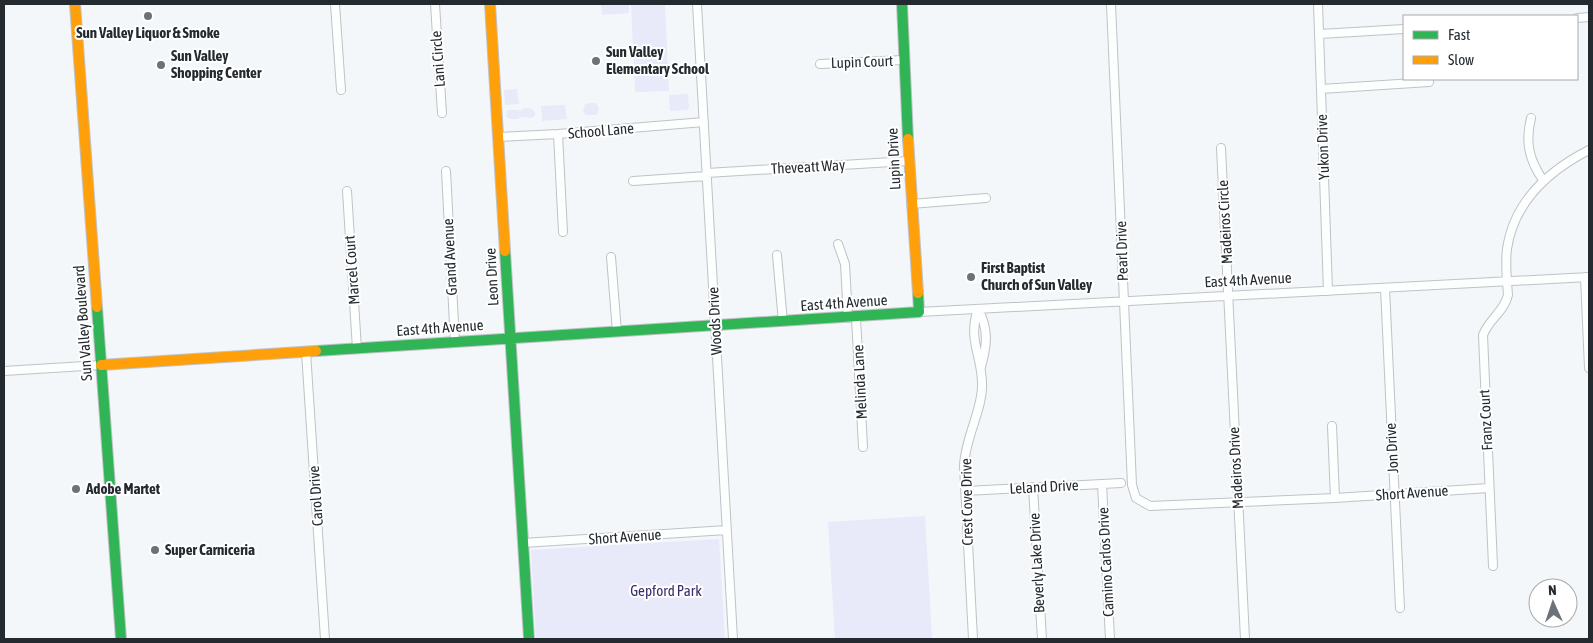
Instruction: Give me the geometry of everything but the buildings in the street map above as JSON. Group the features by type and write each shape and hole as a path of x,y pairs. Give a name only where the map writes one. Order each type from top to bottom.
{"street":[{"name":"Sun Valley Boulevard","path":"75,4 121,639"},
{"path":"335,4 341,90"},
{"name":"Lani Circle","path":"435,4 442,114"},
{"name":"Leon Drive","path":"490,4 529,639"},
{"name":"Woods Drive","path":"697,4 733,639"},
{"name":"Lupin Drive","path":"902,4 911,204 919,312"},
{"name":"Pearl Drive","path":"1111,4 1132,485 1136,498"},
{"name":"Yukon Drive","path":"1318,4 1328,290"},
{"path":"1320,34 1403,28"},
{"name":"Lupin Court","path":"820,64 904,60"},
{"path":"1321,89 1429,82"},
{"path":"1531,118 1528,129 1528,149 1536,169 1543,180"},
{"name":"School Lane","path":"498,137 704,122"},
{"path":"558,134 563,232"},
{"name":"Madeiros Circle","path":"1221,148 1228,296"},
{"name":"Franz Court","path":"1493,566 1482,342 1486,328 1503,309 1506,302 1508,281 1507,250 1513,224 1525,200 1543,180 1559,167 1589,150"},
{"name":"Theveatt Way","path":"633,181 909,161"},
{"name":"Grand Avenue","path":"446,171 455,342"},
{"name":"Marcel Court","path":"347,191 357,349"},
{"path":"911,204 986,198"},
{"name":"Melinda Lane","path":"838,244 845,264 852,318 863,447"},
{"path":"777,255 783,322"},
{"path":"611,257 617,332"},
{"name":"East 4th Avenue","path":"101,365 852,318 919,312 1124,303 1328,290 1587,277"},
{"path":"1587,277 1589,368"},
{"name":"Jon Drive","path":"1385,288 1400,608"},
{"name":"Madeiros Drive","path":"1228,296 1245,639"},
{"name":"Crest Cove Drive","path":"973,639 965,458 982,391 981,367 975,348 974,322 978,310"},
{"name":"Carol Drive","path":"306,352 325,639"},
{"path":"4,371 101,365"},
{"path":"1332,426 1335,498"},
{"name":"Leland Drive","path":"966,491 1121,483"},
{"name":"Camino Carlos Drive","path":"1102,484 1110,639"},
{"name":"Beverly Lake Drive","path":"1033,487 1042,639"},
{"name":"Short Avenue","path":"1136,498 1150,506 1335,498 1489,488"},
{"name":"Short Avenue","path":"523,543 727,530"}],"green space":[{"path":"601,4 629,4 629,13 602,15"},
{"path":"631,4 665,4 669,91 635,92"},
{"path":"517,89 519,104 505,105 504,90"},
{"path":"688,94 689,108 687,110 670,111 669,95"},
{"path":"596,103 598,106 596,115 586,115 583,112 585,104"},
{"path":"565,105 567,119 542,121 541,106"},
{"path":"525,108 532,109 535,112 532,118 520,117 518,119 509,119 506,116 507,110 520,111"},
{"path":"925,516 932,639 835,639 828,522"},
{"name":"Gepford Park","path":"719,539 725,639 536,639 531,550"}],"traffic: fast":[{"path":"902,4 908,139"},
{"path":"505,251 529,639"},
{"path":"316,351 919,312 918,293"},
{"path":"97,307 121,639"}],"traffic: slow":[{"path":"75,4 97,307"},
{"path":"490,4 505,251"},
{"path":"908,139 918,293"},
{"path":"101,365 316,351"}],"place":[{"name":"Sun Valley Liquor & Smoke","path":"148,16"},
{"name":"Sun Valley Elementary School","path":"596,61"},
{"name":"Sun Valley Shopping Center","path":"161,65"},
{"name":"First Baptist Church of Sun Valley","path":"971,277"},
{"name":"Adobe Martet","path":"76,489"},
{"name":"Super Carniceria","path":"155,550"}]}
